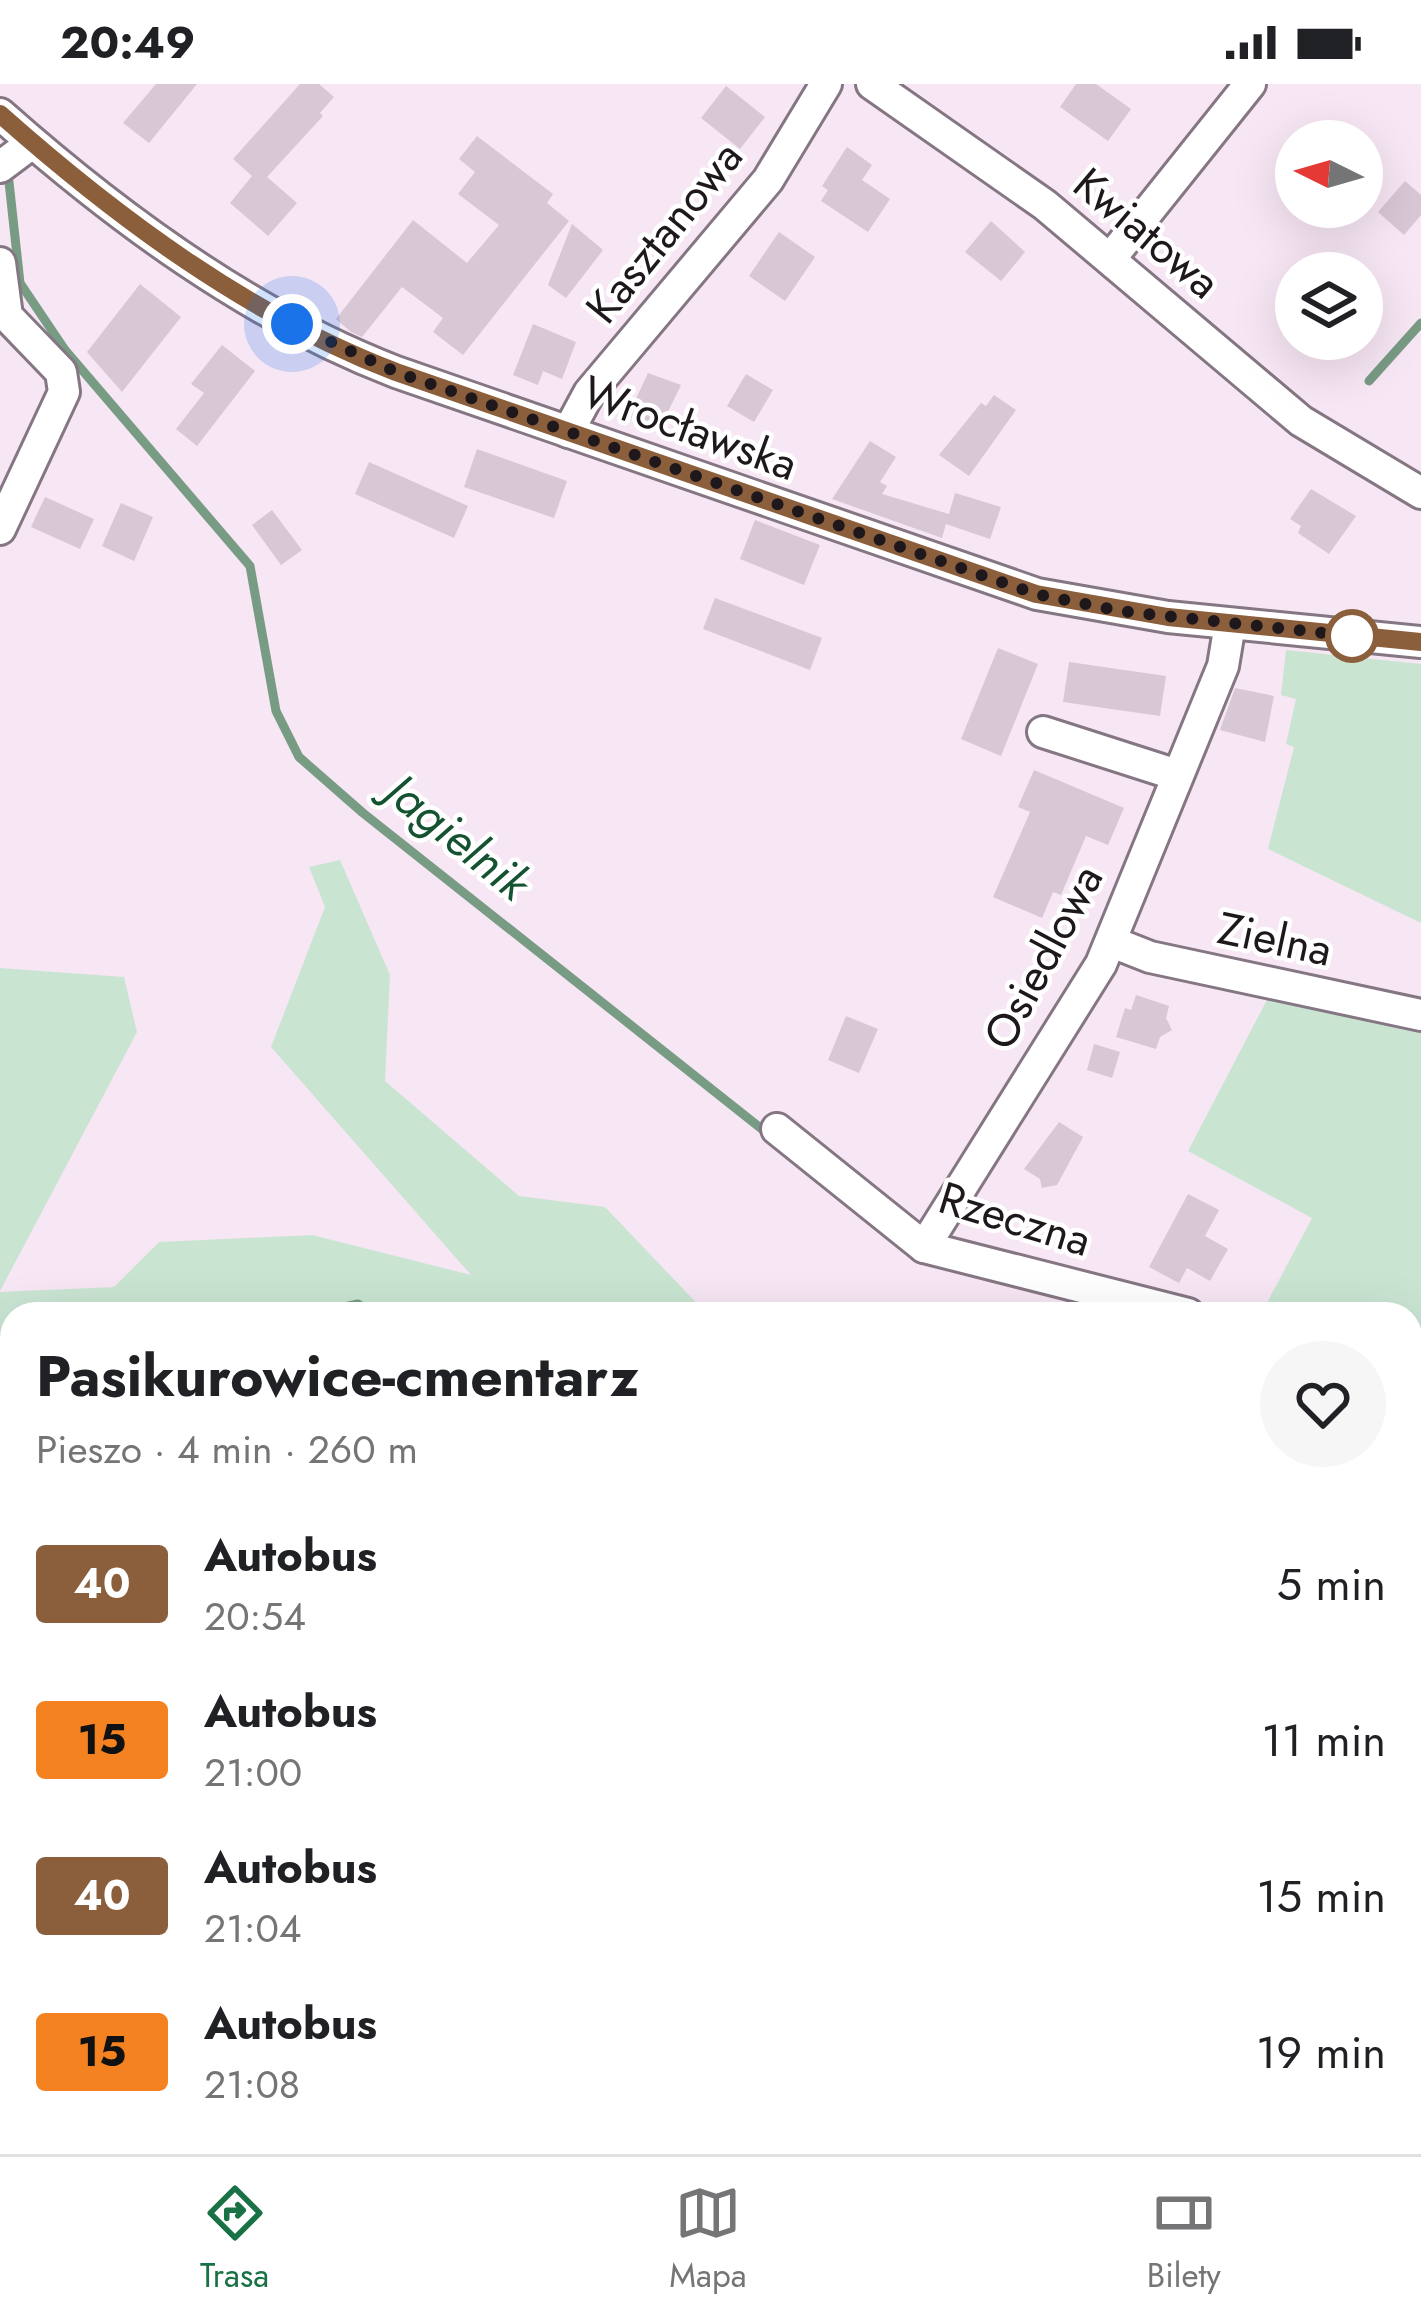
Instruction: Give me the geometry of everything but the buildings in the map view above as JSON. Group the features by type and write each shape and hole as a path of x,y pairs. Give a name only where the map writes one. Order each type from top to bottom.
{"street":[{"name":"Kasztanowa","path":"568,432 589,393 768,180 826,84"},
{"name":"Kwiatowa","path":"872,84 991,165 1301,421 1421,493"},
{"path":"1110,259 1250,84"},
{"name":"Wrocławska","path":"0,114 178,253 304,331 363,359 1036,594 1120,611 1421,642"},
{"path":"0,167 32,142"},
{"path":"0,262 7,316 61,372 64,392 0,529"},
{"name":"Osiedlowa","path":"924,1247 1112,942 1223,666 1230,624"},
{"path":"1043,731 1177,775"},
{"name":"Zielna","path":"1112,942 1150,957 1421,1015"},
{"name":"Rzeczna","path":"777,1129 924,1247 1141,1302"}],"green space":[{"path":"1286,650 1421,664 1421,923 1268,849 1294,747 1286,744 1296,699 1281,695"},
{"path":"340,860 390,975 385,1081 519,1196 605,1207 696,1302 0,1302 0,1292 114,1287 159,1242 312,1235 471,1275 271,1047 325,907 309,867"},
{"path":"0,968 124,977 137,1032 0,1291"},
{"path":"1269,996 1421,1026 1421,1302 1267,1302 1312,1218 1188,1151"}],"waterway":[{"name":"Jagielnik","path":"9,182 20,283 65,350 250,566 276,711 299,757 772,1137"},
{"path":"1369,381 1421,323"}],"bus line":[{"name":"40","path":"0,114 117,209 211,275 316,338 396,372 1036,594 1168,617 1421,642"}],"route":[{"path":"292,324 396,372 1036,594 1120,611 1352,636"}]}
